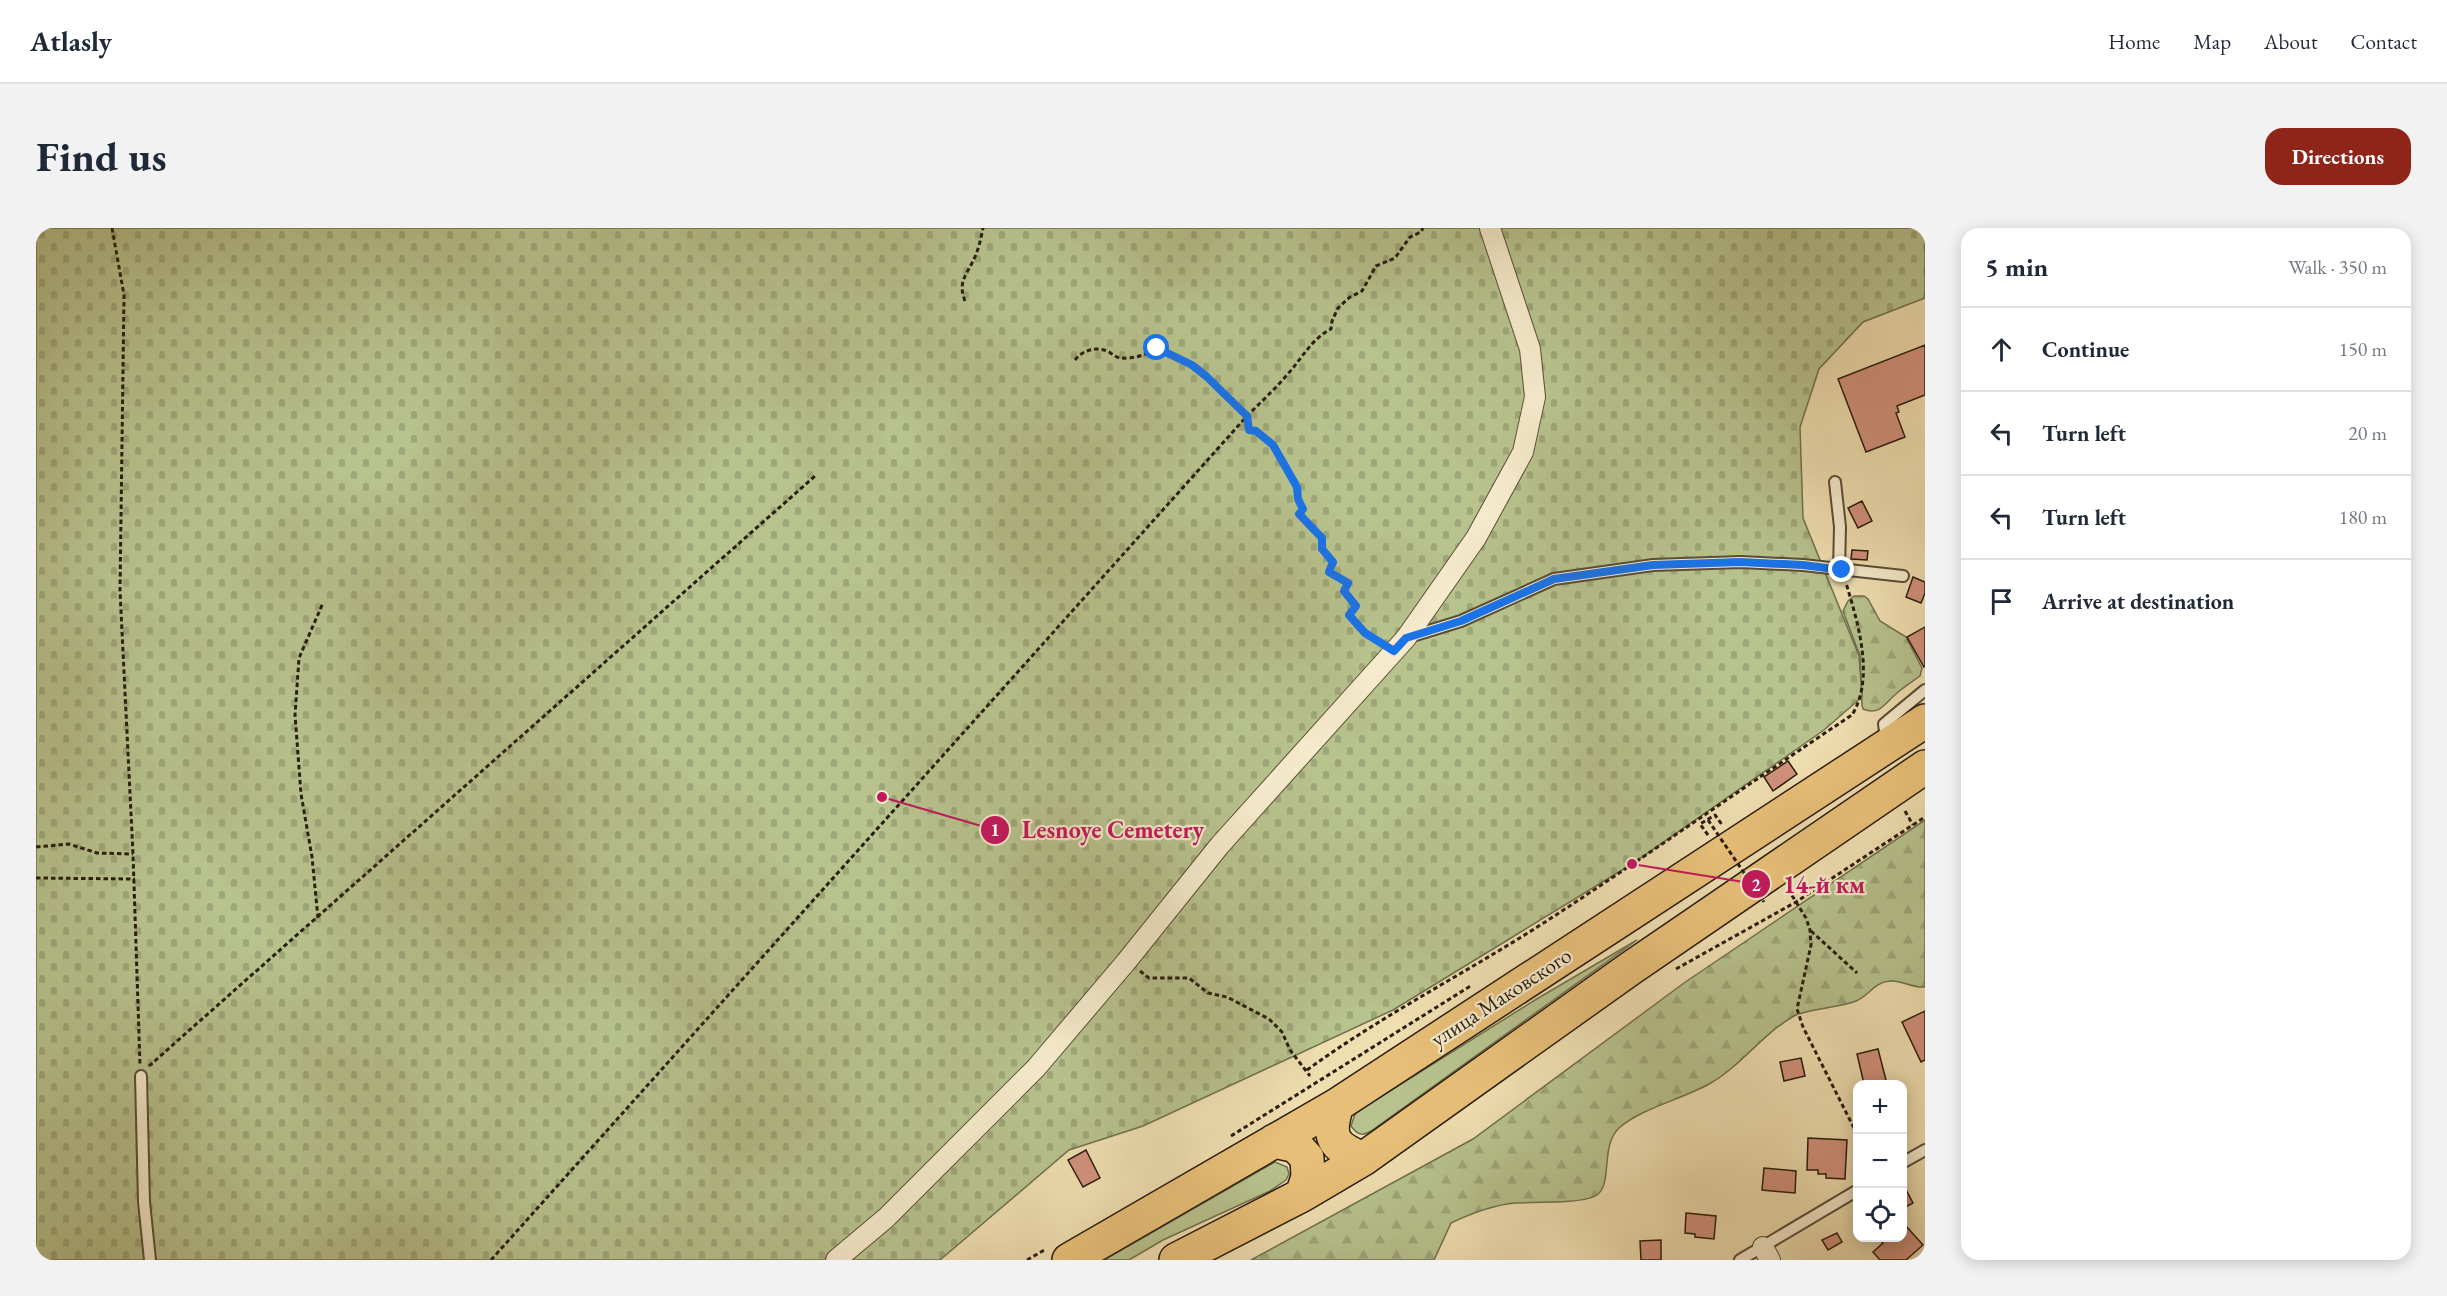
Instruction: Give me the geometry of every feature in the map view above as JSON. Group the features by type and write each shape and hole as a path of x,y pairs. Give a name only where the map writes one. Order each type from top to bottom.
{"highway":[{"name":"улица Маковского","path":"1069,1260 1337,1105 1925,721"},
{"path":"1176,1260 1302,1195 1363,1159 1631,968 1925,768"},
{"path":"1337,1105 1330,1126 1335,1141 1346,1152 1363,1159"},
{"path":"1274,1141 1296,1146 1307,1158 1308,1178 1302,1195"}],"street":[{"path":"836,1260 903,1202 1036,1068 1126,962 1220,845 1400,644 1476,538 1523,452 1535,397 1530,349 1490,228"}],"lane":[{"path":"1835,482 1840,527 1840,570"},
{"path":"1400,644 1461,621 1554,579 1653,565 1740,562 1803,565 1903,576"},
{"path":"1887,746 1884,724 1925,690"},
{"path":"141,1075 144,1202 150,1260"},
{"path":"1907,1160 1925,1150"},
{"path":"1740,1260 1767,1253 1853,1193"}],"path":[{"path":"112,228 124,295 120,591 134,854 141,1075"},
{"path":"965,301 961,290 963,277 974,259 983,228"},
{"path":"490,1260 1247,416 1287,375 1311,343 1319,335 1331,329 1338,308 1350,297 1362,291 1376,266 1395,258 1410,237 1423,228"},
{"path":"1075,360 1080,353 1089,350 1104,350 1120,358 1149,354 1157,348 1192,365 1247,416 1249,430 1256,431 1273,445 1281,462 1287,466 1297,487 1298,499 1303,509 1299,514 1322,538 1322,549 1333,562 1329,572 1348,583 1344,591 1356,606 1349,615 1365,633 1400,644"},
{"path":"141,1075 815,476"},
{"path":"1306,1070 1362,1033 1422,1000 1664,845 1707,813 1852,715 1860,701 1864,676 1851,602 1840,570"},
{"path":"318,918 312,857 301,794 295,716 299,658 323,603"},
{"path":"1904,810 1913,825"},
{"path":"1699,841 1708,835 1700,824 1715,814 1719,820"},
{"path":"1796,902 1925,817"},
{"path":"1708,820 1764,902"},
{"path":"36,847 69,844 98,853 134,854"},
{"path":"36,878 135,879"},
{"path":"1787,888 1810,930 1857,973"},
{"path":"1810,930 1811,945 1797,1009 1803,1027 1856,1134"},
{"path":"1126,962 1149,978 1189,978 1208,993 1227,997 1269,1019 1282,1032 1290,1050 1310,1076"},
{"path":"1232,1135 1480,980"}],"green space":[{"path":"36,228 1925,228 1925,298 1863,322 1819,369 1800,427 1803,518 1859,656 1862,697 1824,730 1632,864 1393,1010 1143,1126 1069,1150 940,1260 36,1260"},
{"path":"1854,596 1864,596 1868,599 1880,621 1906,637 1922,668 1920,676 1882,708 1874,711 1863,709 1860,656 1843,611 1848,601"},
{"path":"1925,820 1925,987 1894,981 1884,982 1856,1001 1799,1014 1782,1023 1720,1077 1698,1090 1639,1115 1619,1128 1610,1144 1605,1182 1597,1195 1590,1198 1507,1204 1474,1213 1451,1223 1434,1260 1251,1260 1473,1139 1684,983"},
{"path":"1637,940 1371,1131 1360,1134 1351,1126 1355,1114 1361,1109 1535,1000"},
{"path":"1275,1162 1287,1167 1289,1174 1286,1180 1270,1191 1163,1240 1129,1260 1104,1260"}],"building":[{"path":"1925,345 1925,395 1897,406 1899,412 1896,413 1905,437 1866,452 1838,379"},
{"path":"1862,501 1872,521 1858,528 1848,508"},
{"path":"1852,550 1868,551 1867,560 1851,559"},
{"path":"1913,577 1925,582 1925,593 1921,603 1906,597"},
{"path":"1925,627 1925,666 1924,667 1907,637"},
{"path":"1788,761 1797,774 1773,791 1764,777"},
{"path":"1925,1011 1925,1060 1921,1062 1902,1022"},
{"path":"1878,1049 1886,1080 1863,1080 1857,1054"},
{"path":"1801,1058 1805,1076 1784,1081 1780,1062"},
{"path":"1808,1138 1847,1140 1845,1179 1826,1178 1826,1174 1818,1174 1818,1170 1807,1170"},
{"path":"1086,1150 1100,1178 1083,1187 1068,1160"},
{"path":"1764,1168 1796,1171 1795,1193 1762,1190"},
{"path":"1907,1192 1913,1203 1907,1206"},
{"path":"1686,1213 1716,1216 1714,1239 1695,1237 1695,1234 1685,1233"},
{"path":"1907,1227 1923,1245 1906,1260 1880,1260 1873,1252 1883,1243 1907,1242"},
{"path":"1837,1233 1842,1242 1828,1250 1822,1240"},
{"path":"1661,1240 1661,1260 1641,1260 1640,1241"}],"place":[{"name":"Lesnoye Cemetery","path":"882,797"},
{"name":"14-й км","path":"1632,864"}],"route":[{"path":"1157,348 1167,355 1192,365 1206,376 1247,416 1249,430 1256,431 1273,445 1297,487 1298,499 1303,509 1299,514 1322,538 1322,549 1333,562 1329,572 1348,583 1344,591 1356,606 1349,615 1365,633 1394,651 1406,638 1461,621 1554,579 1653,565 1740,562 1803,565 1842,570"}]}
